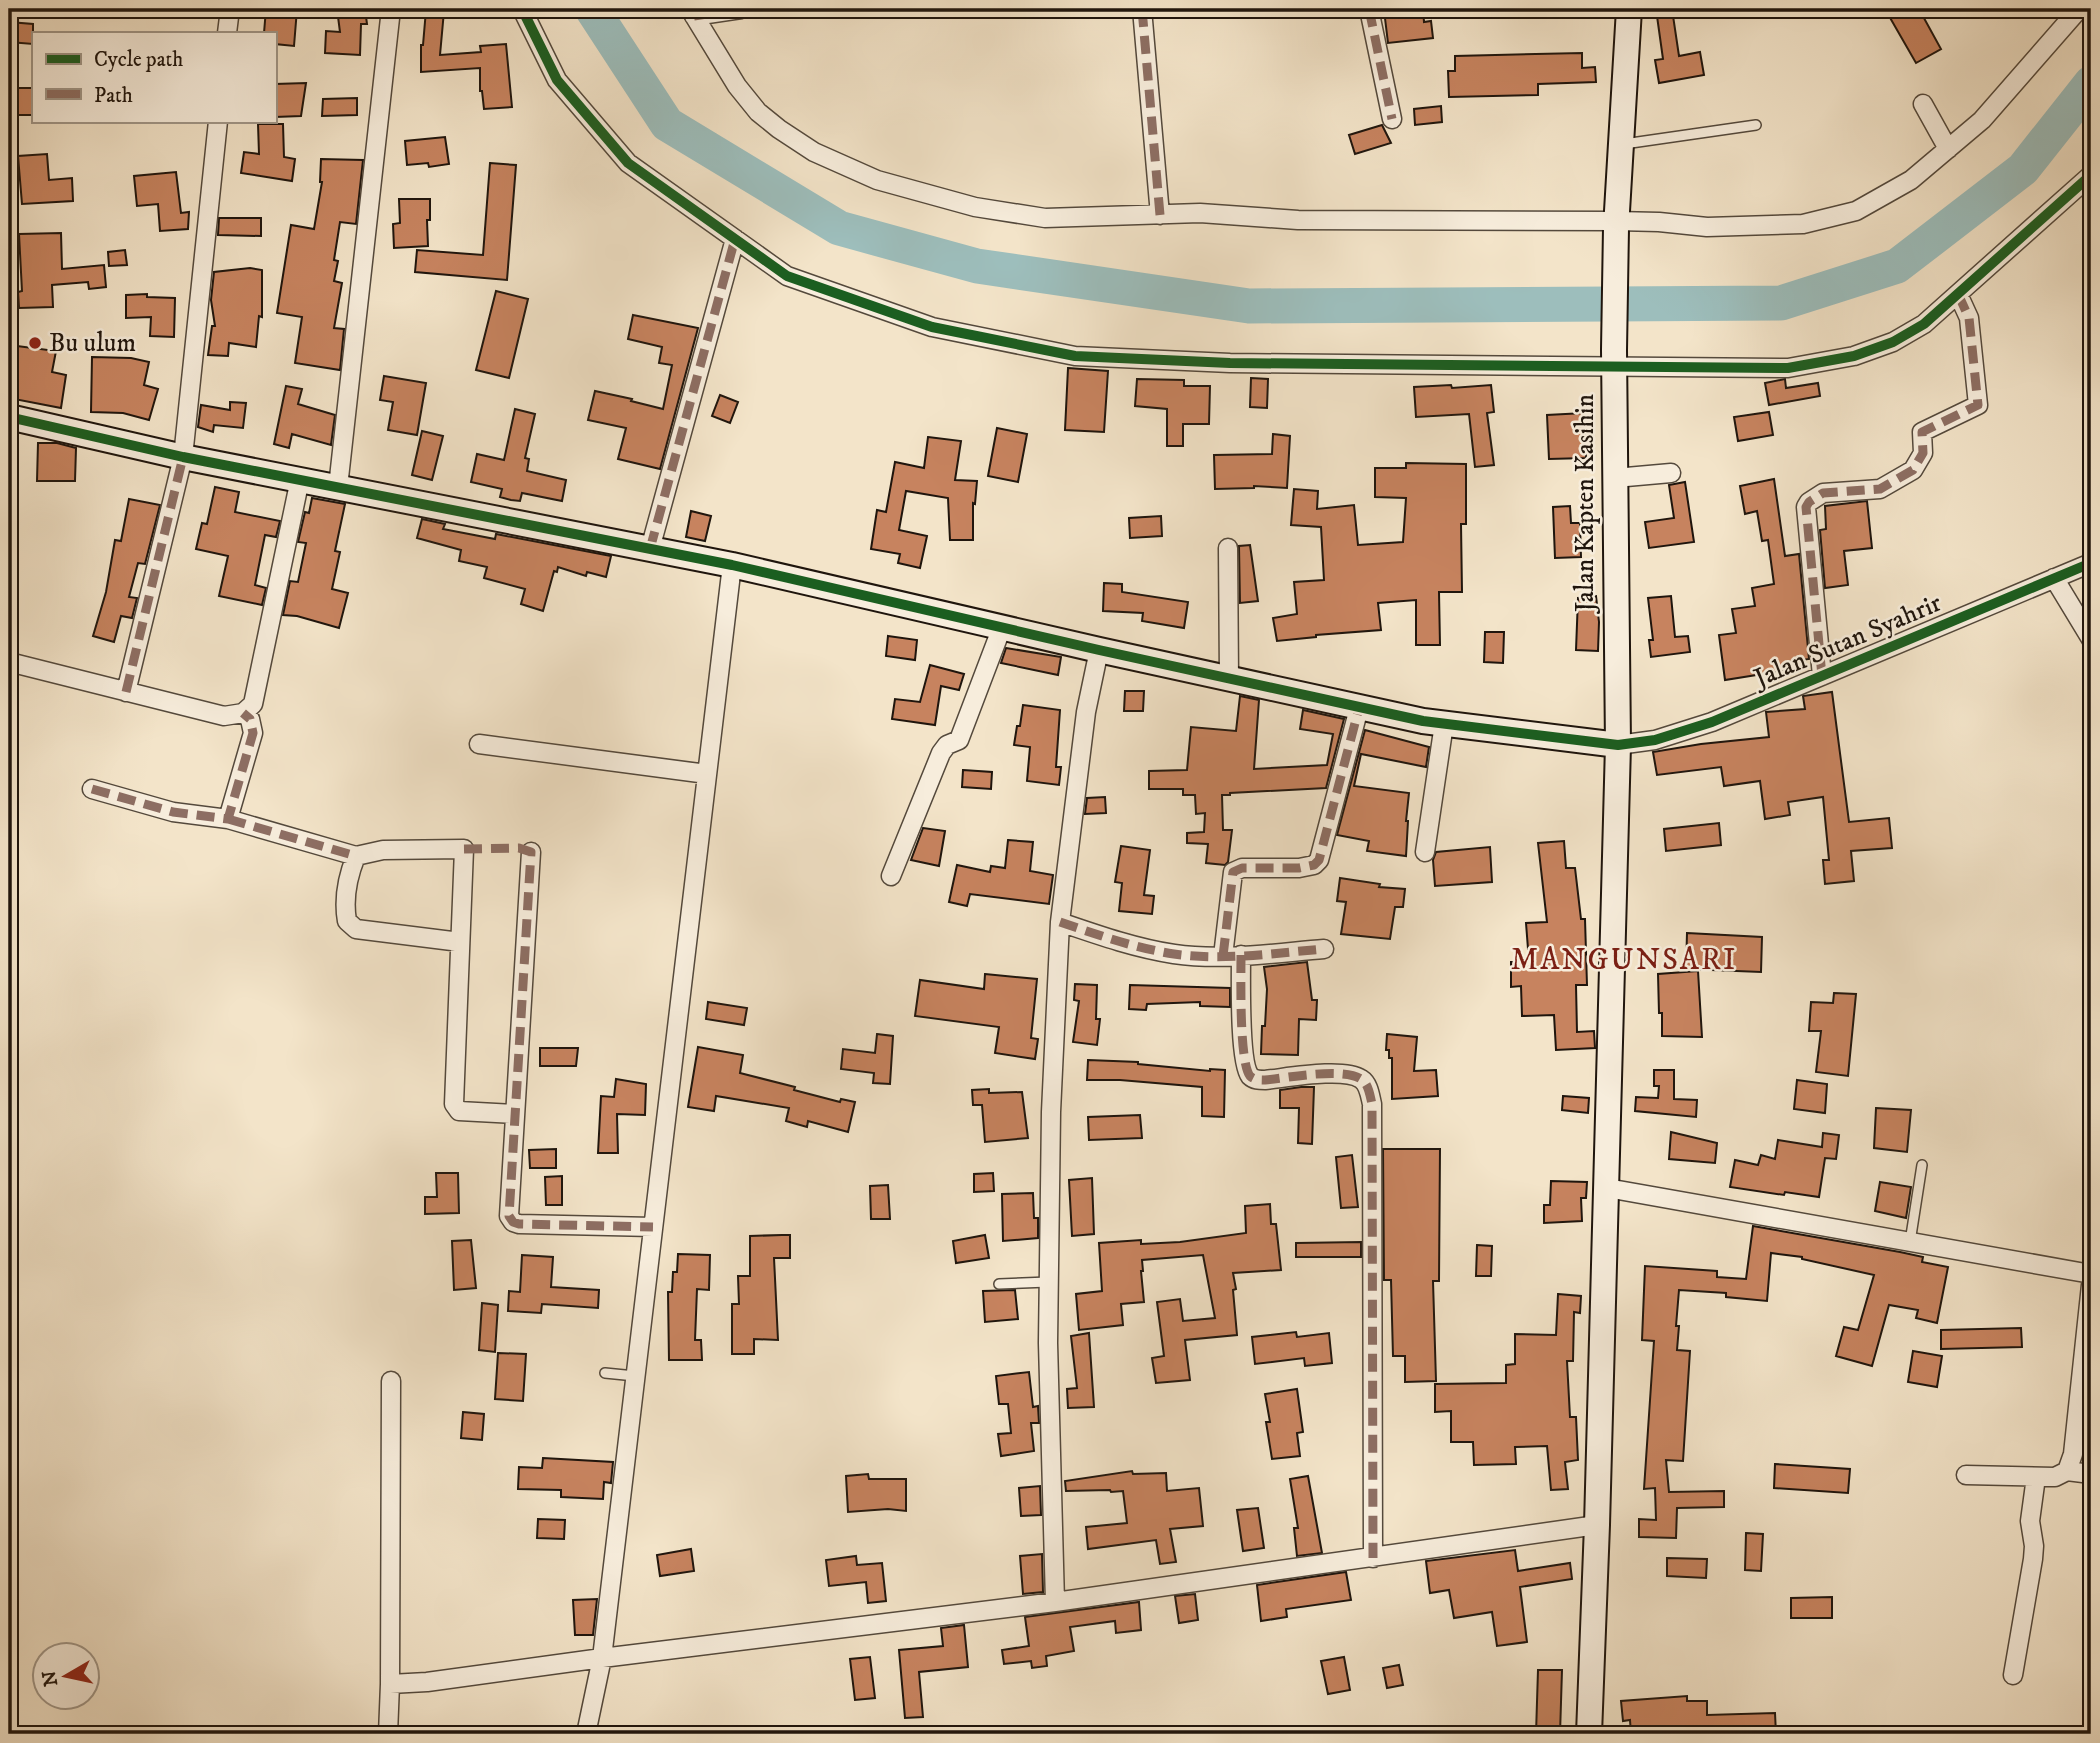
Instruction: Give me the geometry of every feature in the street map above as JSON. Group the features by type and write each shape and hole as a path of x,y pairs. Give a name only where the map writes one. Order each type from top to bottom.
{"main road":[{"name":"Jalan Kapten Kasihin","path":"1589,1734 1618,745 1614,358 1616,224 1629,9"},
{"path":"9,417 183,457 732,565 1359,708 1444,724 1618,745"}],"street":[{"path":"227,32 230,9"},
{"path":"338,487 391,9"},
{"path":"522,9 556,80 628,163 787,275 932,327 1075,356 1340,366 1614,358 1788,368 1854,356 1893,342 1924,324 2091,175"},
{"path":"741,9 692,13 737,86 758,112 814,152 877,180 975,207 1045,218 1200,213 1298,220 1616,224 1659,222 1706,227 1803,224 1856,211 1910,180 1982,120 2079,9"},
{"path":"1142,9 1160,215"},
{"path":"1368,9 1392,119"},
{"path":"1923,104 1948,149"},
{"path":"126,692 183,457 218,122"},
{"path":"650,549 735,239"},
{"path":"1822,676 1806,508 1809,502 1823,493 1880,489 1913,470 1923,453 1922,432 1978,405 1969,318 1958,294"},
{"path":"1615,478 1671,473"},
{"path":"9,662 223,716 243,713 253,704 300,479"},
{"path":"1228,548 1229,679"},
{"name":"Jalan Sutan Syahrir","path":"1618,745 1655,740 1712,722 2091,563"},
{"path":"586,1734 602,1658 732,565"},
{"path":"2054,579 2091,639"},
{"path":"891,876 941,754 947,745 959,740 1002,627"},
{"path":"1055,1602 1048,1282 1051,1112 1060,922 1086,712 1099,650"},
{"path":"1359,708 1319,860 1308,867 1242,868 1233,872 1232,956 1244,1057 1249,1075 1255,1080 1265,1080 1344,1073 1361,1079 1368,1087 1372,1104 1373,1558"},
{"path":"228,819 253,733 250,719 243,713"},
{"path":"1425,852 1444,724"},
{"path":"479,744 707,774"},
{"path":"92,789 173,812 228,819 356,856 383,850 464,849 454,1104 459,1111 515,1114"},
{"path":"531,852 508,1209 513,1222 519,1224 653,1227"},
{"path":"356,856 348,875 344,904 347,921 356,929 460,942"},
{"path":"1060,922 1120,942 1176,954 1232,956 1324,949"},
{"path":"1606,1188 2091,1274"},
{"path":"2067,1471 2073,1454 2091,1284"},
{"path":"388,1734 391,1381"},
{"path":"1966,1475 2055,1478 2067,1471 2091,1474"},
{"path":"2013,1675 2033,1559 2030,1521 2036,1477"},
{"path":"390,1684 427,1682 1055,1602 1597,1525"}],"lane":[{"path":"1622,144 1756,125"},
{"path":"1910,1242 1922,1165"},
{"path":"999,1284 1048,1282"},
{"path":"605,1373 635,1376"}],"building":[{"path":"266,9 297,9 294,46 276,44 276,32 264,32"},
{"path":"337,9 365,9 367,24 361,24 360,55 325,53 326,31 340,32"},
{"path":"1423,9 1424,22 1431,21 1433,38 1388,43 1384,10"},
{"path":"1656,9 1672,9 1679,56 1700,52 1704,75 1659,83 1655,60 1663,59"},
{"path":"1885,9 1919,9 1941,49 1916,63"},
{"path":"426,10 444,11 440,55 481,52 480,46 506,44 512,107 484,109 480,91 480,68 421,72 421,45"},
{"path":"9,22 33,24 32,44 9,42"},
{"path":"1582,53 1582,68 1595,67 1596,82 1538,84 1538,95 1449,97 1448,71 1455,71 1455,56"},
{"path":"306,83 301,116 276,117 276,84"},
{"path":"13,88 32,88 32,115 14,115"},
{"path":"357,98 357,115 322,116 323,99"},
{"path":"1441,106 1442,122 1415,125 1414,109"},
{"path":"258,124 283,124 284,157 295,159 292,181 241,173 244,152 259,154"},
{"path":"1382,125 1391,143 1355,154 1349,135"},
{"path":"445,137 449,164 429,167 428,163 407,165 405,141"},
{"path":"47,154 49,180 72,178 73,201 22,204 18,156"},
{"path":"321,159 363,160 356,224 340,222 334,260 338,261 334,281 342,283 334,328 344,329 340,370 295,363 302,317 277,313 291,225 314,229 322,182"},
{"path":"490,163 516,165 507,280 415,272 417,250 483,255"},
{"path":"176,172 181,213 189,212 188,229 160,231 158,204 137,206 134,176"},
{"path":"399,199 430,199 430,220 427,220 428,246 394,248 393,224 400,223"},
{"path":"219,218 261,218 261,236 218,235"},
{"path":"61,233 62,269 104,265 106,287 89,289 88,282 52,285 53,307 19,308 18,292 22,291 19,234"},
{"path":"125,250 127,265 109,266 108,252"},
{"path":"250,268 262,270 262,317 259,316 256,347 229,343 228,356 208,355 212,326 215,326 211,300 214,272"},
{"path":"496,291 528,299 509,378 476,370"},
{"path":"147,294 147,297 175,298 174,337 150,336 151,317 126,318 126,295"},
{"path":"633,315 698,328 660,469 618,459 626,428 588,420 595,391 663,409 672,365 659,363 662,347 628,339"},
{"path":"17,346 56,351 52,372 66,375 61,408 9,398 9,379 12,380"},
{"path":"92,357 131,358 149,362 144,385 158,389 149,420 123,413 91,412"},
{"path":"1068,368 1108,371 1104,432 1065,430"},
{"path":"384,376 426,383 417,435 388,430 393,402 380,400"},
{"path":"1251,378 1268,379 1267,408 1250,407"},
{"path":"1137,379 1184,380 1184,386 1210,386 1209,424 1183,424 1183,446 1167,446 1167,409 1135,406"},
{"path":"1785,379 1786,388 1818,383 1820,396 1769,405 1765,383"},
{"path":"1451,385 1452,388 1491,385 1494,412 1487,413 1494,465 1475,467 1469,414 1416,417 1414,387"},
{"path":"286,386 302,389 298,404 335,415 331,445 292,434 289,448 274,444"},
{"path":"720,395 738,402 730,423 712,416"},
{"path":"230,402 246,403 243,428 214,425 213,432 198,427 201,405 230,410"},
{"path":"515,409 535,414 525,458 529,459 527,471 566,480 562,501 522,493 520,501 511,500 500,497 502,489 471,482 477,454 504,460"},
{"path":"1769,412 1773,435 1738,441 1734,417"},
{"path":"1584,413 1586,458 1549,459 1547,415"},
{"path":"997,428 1027,434 1018,482 988,476"},
{"path":"422,431 443,436 432,480 412,475"},
{"path":"1273,434 1290,436 1287,488 1254,486 1215,489 1214,455 1272,454"},
{"path":"928,437 961,441 955,480 977,481 975,504 973,503 973,540 950,540 948,498 906,491 899,530 927,536 920,568 898,563 900,554 871,549 877,510 886,512 895,462 924,468"},
{"path":"38,443 57,443 76,448 75,481 37,481"},
{"path":"1406,463 1466,464 1466,524 1461,524 1462,592 1439,592 1440,645 1416,645 1416,600 1378,603 1381,630 1277,641 1273,618 1297,614 1294,582 1324,580 1321,527 1291,525 1294,489 1318,491 1317,509 1354,505 1358,545 1403,542 1406,498 1375,497 1375,468 1406,468"},
{"path":"1774,479 1785,556 1799,554 1809,659 1787,662 1788,670 1725,680 1719,635 1736,633 1732,609 1755,606 1752,588 1774,584 1768,540 1762,541 1757,511 1745,514 1740,486"},
{"path":"1685,482 1694,542 1649,548 1645,522 1674,518 1669,485"},
{"path":"215,487 239,492 235,512 280,521 276,537 265,535 255,585 266,588 262,605 219,596 228,556 196,549 202,523 207,524"},
{"path":"312,498 345,504 335,551 340,552 332,589 348,593 339,628 297,616 283,615 290,581 298,582 306,543 298,542 305,512 309,513"},
{"path":"129,499 160,505 145,564 138,563 129,597 137,598 132,618 121,616 114,642 93,636 106,592 115,540 121,541"},
{"path":"1867,501 1872,548 1844,551 1848,585 1825,588 1820,530 1826,529 1825,506"},
{"path":"1570,506 1571,523 1580,523 1581,557 1555,558 1553,507"},
{"path":"691,511 711,516 705,541 686,537"},
{"path":"1161,516 1162,536 1130,538 1129,518"},
{"path":"422,519 445,524 443,529 495,539 496,534 611,556 606,577 587,572 586,576 558,567 557,572 554,571 543,611 521,604 525,589 484,578 487,567 459,561 461,550 417,538"},
{"path":"1250,545 1258,601 1240,603 1239,546"},
{"path":"1104,583 1122,584 1122,592 1188,602 1184,628 1142,621 1143,613 1103,611"},
{"path":"1596,596 1598,651 1576,650 1578,598"},
{"path":"1671,596 1675,637 1688,636 1690,652 1651,657 1649,640 1653,640 1648,598"},
{"path":"1485,632 1504,632 1503,663 1484,662"},
{"path":"888,636 917,640 915,660 886,656"},
{"path":"1006,648 1061,657 1058,675 1001,663"},
{"path":"930,665 964,674 959,690 941,686 935,725 892,719 895,699 920,702"},
{"path":"1125,691 1144,691 1143,711 1124,711"},
{"path":"1832,692 1849,822 1889,818 1892,848 1851,851 1854,881 1825,884 1823,860 1829,860 1823,797 1788,802 1790,815 1765,819 1760,781 1724,786 1721,767 1657,775 1653,752 1769,737 1766,712 1805,709 1803,696"},
{"path":"1240,696 1259,700 1254,769 1327,765 1333,734 1300,729 1303,710 1344,719 1326,788 1222,795 1223,830 1232,830 1228,862 1225,865 1206,863 1208,844 1187,843 1187,833 1204,832 1205,813 1196,814 1195,795 1183,795 1183,789 1149,789 1149,771 1187,770 1191,727 1236,731"},
{"path":"1023,705 1060,710 1056,767 1061,767 1059,785 1027,781 1030,747 1014,745"},
{"path":"1365,730 1429,747 1426,767 1361,754 1354,786 1409,793 1406,856 1367,851 1369,841 1337,835"},
{"path":"963,770 992,772 991,789 962,787"},
{"path":"1105,797 1106,813 1085,814 1087,798"},
{"path":"1719,823 1721,845 1666,851 1664,829"},
{"path":"923,828 945,831 939,866 911,860"},
{"path":"1008,840 1033,842 1030,871 1053,875 1049,904 970,894 967,906 949,902 957,865 990,872 991,866 1005,868"},
{"path":"1564,841 1566,868 1575,868 1581,919 1585,919 1587,985 1576,985 1577,1032 1594,1031 1595,1048 1556,1050 1554,1015 1522,1016 1521,986 1511,987 1511,962 1529,962 1526,923 1547,922 1538,843"},
{"path":"1121,846 1150,850 1144,895 1154,896 1152,914 1119,911 1122,883 1115,882"},
{"path":"1490,847 1492,882 1435,886 1433,860 1436,852"},
{"path":"1340,878 1380,884 1379,887 1405,889 1403,907 1395,907 1390,939 1341,934 1346,902 1337,901"},
{"path":"1687,933 1762,937 1761,972 1686,969"},
{"path":"1307,962 1312,1000 1317,1000 1316,1020 1299,1019 1298,1055 1261,1054 1267,989 1264,967"},
{"path":"1698,971 1702,1037 1662,1036 1658,974"},
{"path":"985,974 1037,979 1031,1038 1038,1039 1035,1059 995,1053 999,1027 915,1016 920,980 984,989"},
{"path":"1075,984 1097,985 1096,1019 1100,1019 1097,1045 1073,1042 1079,1001 1074,1000"},
{"path":"1130,985 1230,988 1230,1007 1200,1006 1200,1002 1147,1004 1146,1010 1129,1009"},
{"path":"1834,993 1856,994 1848,1076 1816,1072 1821,1031 1809,1031 1811,1002 1833,1003"},
{"path":"708,1002 747,1008 744,1025 706,1019"},
{"path":"877,1034 893,1036 890,1084 873,1083 874,1073 841,1069 843,1049 875,1053"},
{"path":"1387,1034 1417,1037 1414,1071 1436,1070 1438,1096 1392,1099 1392,1058 1389,1058 1389,1050 1386,1050"},
{"path":"698,1047 743,1055 740,1073 840,1102 841,1099 855,1102 848,1132 808,1121 807,1127 786,1121 789,1108 716,1096 714,1111 688,1107"},
{"path":"540,1048 578,1048 576,1066 540,1066"},
{"path":"1088,1060 1225,1070 1224,1117 1202,1116 1202,1087 1087,1080"},
{"path":"1654,1070 1674,1070 1674,1099 1697,1100 1696,1117 1635,1111 1636,1097 1658,1098 1659,1086 1654,1086"},
{"path":"616,1079 646,1084 645,1115 617,1114 618,1153 598,1153 601,1096 614,1097"},
{"path":"1797,1080 1827,1084 1825,1113 1794,1109"},
{"path":"1314,1087 1312,1144 1298,1143 1299,1108 1280,1108 1280,1090"},
{"path":"989,1089 989,1093 1022,1092 1028,1138 985,1142 982,1105 973,1105 972,1090"},
{"path":"1563,1096 1589,1098 1588,1113 1562,1110"},
{"path":"1876,1108 1911,1110 1907,1152 1874,1148"},
{"path":"1140,1115 1142,1138 1089,1140 1088,1117"},
{"path":"1671,1132 1717,1143 1715,1163 1669,1159"},
{"path":"1823,1133 1839,1135 1836,1159 1825,1158 1819,1197 1730,1187 1735,1160 1758,1165 1761,1155 1775,1159 1778,1140 1822,1147"},
{"path":"556,1149 556,1168 530,1168 529,1150"},
{"path":"1383,1149 1440,1149 1439,1281 1433,1281 1436,1381 1405,1382 1405,1356 1393,1356 1391,1280 1384,1280"},
{"path":"1352,1155 1358,1207 1341,1208 1336,1157"},
{"path":"436,1173 458,1173 459,1213 425,1214 425,1197 437,1197"},
{"path":"993,1173 994,1191 974,1192 974,1174"},
{"path":"562,1176 562,1205 546,1205 545,1177"},
{"path":"1092,1178 1094,1234 1072,1236 1069,1180"},
{"path":"1551,1181 1587,1182 1586,1198 1581,1198 1582,1221 1544,1223 1544,1205 1550,1205"},
{"path":"1880,1182 1911,1187 1906,1218 1875,1211"},
{"path":"888,1185 890,1219 871,1219 870,1186"},
{"path":"1033,1193 1034,1218 1038,1218 1038,1238 1003,1241 1002,1194"},
{"path":"1270,1204 1271,1224 1276,1224 1281,1270 1233,1273 1237,1335 1185,1340 1190,1380 1156,1383 1152,1358 1164,1356 1157,1302 1180,1299 1183,1321 1215,1318 1203,1255 1142,1260 1144,1302 1121,1304 1123,1325 1079,1330 1076,1294 1102,1291 1099,1243 1141,1240 1141,1244 1180,1242 1246,1233 1245,1206"},
{"path":"1753,1226 1900,1252 1923,1257 1922,1262 1948,1267 1937,1323 1916,1318 1918,1310 1889,1305 1872,1366 1836,1356 1844,1327 1858,1330 1874,1275 1802,1257 1771,1253 1767,1301 1726,1297 1726,1293 1679,1290 1677,1350 1690,1351 1683,1461 1666,1460 1669,1492 1724,1491 1724,1507 1677,1508 1676,1538 1639,1537 1639,1519 1656,1520 1655,1488 1644,1489 1654,1341 1642,1340 1645,1266 1717,1271 1717,1277 1746,1279"},
{"path":"790,1235 790,1258 774,1258 778,1340 754,1339 754,1354 732,1354 732,1304 739,1304 738,1276 750,1276 750,1236"},
{"path":"985,1235 989,1258 956,1263 953,1241"},
{"path":"471,1240 476,1288 454,1290 452,1241"},
{"path":"1361,1242 1361,1257 1296,1257 1296,1243"},
{"path":"1477,1245 1492,1246 1491,1276 1476,1276"},
{"path":"678,1254 710,1255 709,1290 697,1289 695,1340 701,1340 702,1360 669,1360 668,1292 672,1292 673,1272 677,1272"},
{"path":"522,1255 553,1257 551,1287 599,1290 598,1308 542,1304 541,1313 508,1311 509,1291 520,1292"},
{"path":"1015,1290 1018,1319 985,1322 983,1291"},
{"path":"1558,1294 1581,1296 1580,1313 1574,1312 1573,1361 1567,1361 1570,1417 1576,1417 1578,1460 1565,1462 1568,1489 1551,1490 1547,1446 1515,1447 1516,1464 1474,1465 1473,1442 1451,1442 1451,1411 1435,1412 1435,1384 1506,1383 1506,1365 1515,1364 1515,1334 1556,1335"},
{"path":"482,1303 498,1305 495,1352 479,1350"},
{"path":"2021,1328 2022,1347 1941,1349 1941,1330"},
{"path":"1296,1332 1297,1337 1329,1333 1332,1363 1305,1366 1304,1358 1255,1364 1252,1337"},
{"path":"1089,1333 1094,1407 1068,1408 1067,1389 1077,1388 1071,1336"},
{"path":"1913,1351 1942,1356 1937,1387 1908,1382"},
{"path":"498,1353 526,1354 523,1401 495,1399"},
{"path":"1029,1372 1033,1407 1038,1406 1039,1423 1031,1423 1034,1451 1001,1456 998,1434 1011,1433 1008,1404 999,1404 996,1376"},
{"path":"1297,1389 1303,1432 1297,1433 1300,1456 1272,1459 1265,1394"},
{"path":"463,1412 484,1414 482,1440 461,1438"},
{"path":"543,1458 613,1462 611,1483 604,1482 603,1499 561,1497 561,1490 518,1489 519,1467 542,1468"},
{"path":"1775,1464 1850,1469 1848,1493 1774,1488"},
{"path":"1132,1471 1133,1474 1166,1473 1167,1491 1199,1488 1203,1526 1170,1529 1176,1562 1160,1564 1156,1540 1088,1549 1086,1527 1127,1523 1123,1491 1066,1491 1065,1481"},
{"path":"868,1474 869,1479 906,1479 906,1511 888,1509 848,1512 846,1476"},
{"path":"1308,1476 1322,1553 1297,1556 1294,1528 1298,1528 1290,1479"},
{"path":"1040,1486 1041,1515 1021,1516 1019,1488"},
{"path":"1258,1508 1264,1548 1243,1551 1237,1510"},
{"path":"538,1519 565,1520 564,1539 537,1538"},
{"path":"1746,1533 1763,1534 1761,1571 1745,1570"},
{"path":"691,1549 694,1571 660,1576 657,1555"},
{"path":"1515,1550 1518,1571 1570,1563 1572,1579 1520,1587 1527,1642 1497,1646 1492,1612 1454,1618 1449,1590 1430,1593 1426,1561"},
{"path":"1042,1554 1043,1592 1023,1594 1020,1556"},
{"path":"856,1556 857,1565 882,1563 886,1601 868,1603 866,1582 829,1586 826,1560"},
{"path":"1667,1558 1707,1559 1706,1578 1667,1576"},
{"path":"1346,1572 1351,1600 1286,1609 1287,1617 1261,1621 1257,1585"},
{"path":"1195,1594 1198,1620 1179,1623 1175,1596"},
{"path":"1832,1597 1832,1618 1791,1618 1791,1598"},
{"path":"597,1599 593,1635 575,1635 573,1600"},
{"path":"1139,1602 1141,1630 1116,1633 1115,1621 1070,1627 1074,1651 1046,1656 1047,1666 1032,1668 1031,1661 1004,1664 1002,1650 1029,1646 1025,1617"},
{"path":"964,1625 968,1667 919,1672 923,1717 905,1718 899,1650 943,1646 941,1628"},
{"path":"870,1657 875,1698 855,1700 850,1659"},
{"path":"1344,1657 1350,1690 1328,1694 1321,1661"},
{"path":"1399,1665 1403,1685 1387,1688 1383,1668"},
{"path":"1538,1670 1562,1670 1560,1734 1536,1734"},
{"path":"1687,1696 1687,1701 1707,1701 1707,1715 1775,1713 1776,1734 1631,1734 1630,1720 1623,1721 1621,1701"}],"waterway":[{"path":"592,9 667,124 839,228 977,266 1249,306 1781,303 1897,266 2023,169 2091,83"}],"marked path":[{"path":"694,16 741,9"},
{"path":"1142,9 1160,215"},
{"path":"1369,9 1392,119"},
{"path":"650,549 735,239"},
{"path":"1822,676 1806,507 1823,493 1880,489 1913,470 1923,453 1922,432 1978,405 1969,318 1958,294"},
{"path":"126,692 183,457"},
{"path":"1223,956 1233,872 1242,868 1299,868 1314,865 1319,860 1359,708"},
{"path":"92,789 173,812 228,819 253,733 250,719 243,713"},
{"path":"228,819 356,856"},
{"path":"464,849 519,848 531,852 509,1216 513,1222 519,1224 653,1227"},
{"path":"1060,922 1131,945 1193,956 1249,956 1324,949"},
{"path":"1241,955 1242,1037 1246,1068 1250,1076 1265,1080 1328,1074 1353,1076 1364,1081 1371,1097 1373,1558"}],"cycle path":[{"path":"522,9 557,80 628,163 787,276 932,327 1075,356 1230,363 1788,368 1854,356 1893,342 1924,324 2091,175"},
{"path":"9,417 183,457 732,565 1423,721 1618,745 1655,740 1712,722 2091,563"}],"place":[{"name":"Bu ulum","path":"35,343"}],"district":[{"name":"MANGUNSARI","path":"1624,960"}]}
